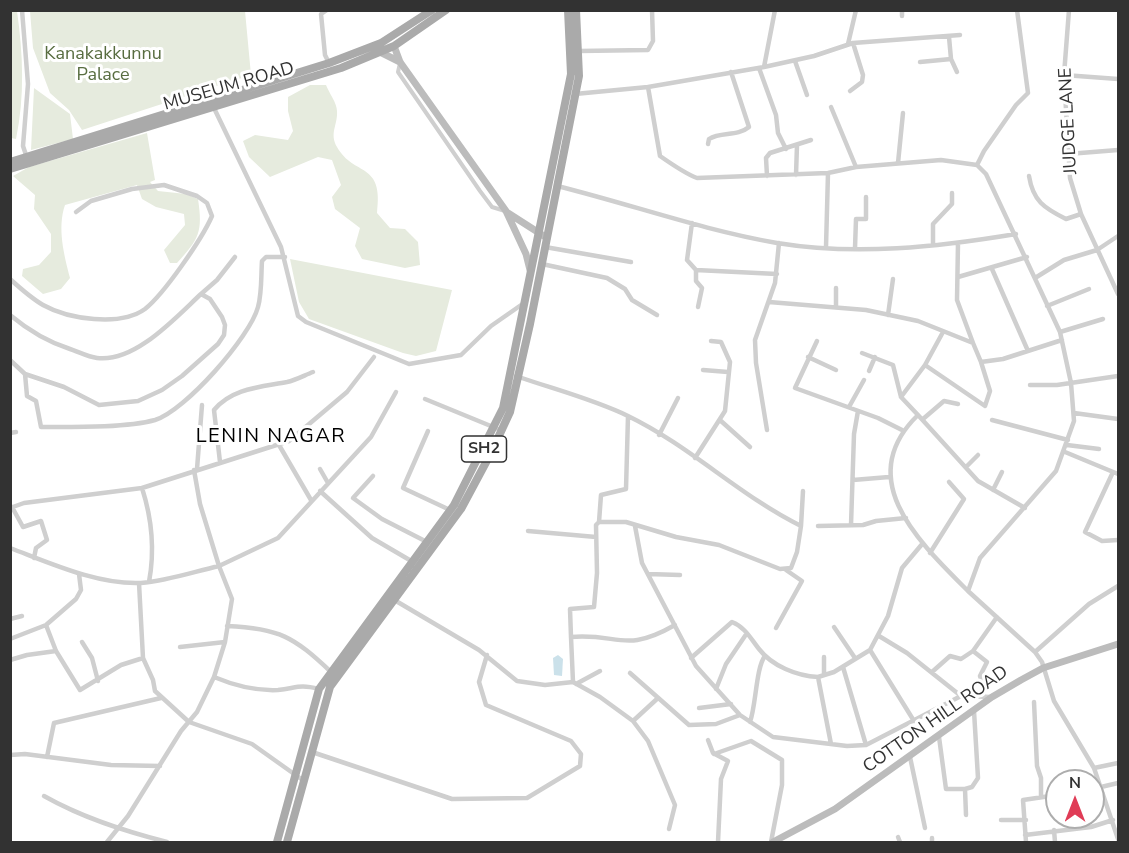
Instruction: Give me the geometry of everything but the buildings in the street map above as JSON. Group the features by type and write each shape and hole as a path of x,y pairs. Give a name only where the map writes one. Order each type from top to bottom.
{"main road":[{"name":"MUSEUM ROAD","path":"10,162 26,155 329,63 381,43 432,10"},
{"name":"MUSEUM ROAD","path":"10,169 318,76 394,46 446,10"},
{"path":"287,843 330,687 396,601 454,513 503,431 545,247 544,237 571,74 568,10"},
{"path":"553,185 576,94 579,51 576,10"},
{"path":"394,46 400,62 506,211 526,254 531,277"},
{"path":"380,52 400,62"},
{"path":"506,211 544,237"},
{"name":"SH2","path":"277,843 319,689 428,542 454,513 503,408 515,375 525,302 544,237"},
{"name":"COTTON HILL ROAD","path":"772,843 812,823 939,737 992,697 1043,668 1119,644"}],"street":[{"path":"22,10 28,84 23,146 26,155"},
{"path":"327,10 321,14 325,55 329,63"},
{"path":"579,51 648,50 652,42 652,10"},
{"path":"775,10 761,67 776,115 778,133 786,149"},
{"path":"850,91 862,82 864,75 851,44 856,10"},
{"path":"977,165 1016,105 1028,93 1017,10"},
{"name":"JUDGE LANE","path":"1069,10 1064,75 1070,178 1081,214 1096,250 1119,294"},
{"path":"567,94 648,87 795,61 851,44 960,35"},
{"path":"949,37 951,59 957,72"},
{"path":"920,62 951,59"},
{"path":"795,61 807,95"},
{"path":"708,144 709,139 715,135 740,133 749,127 731,72"},
{"path":"1064,75 1119,79"},
{"path":"648,87 660,156 678,165 686,174 697,178 828,173 856,167 941,160 977,165 986,174 1002,211 1027,257 1060,332 1071,383 1074,413 1068,443 1056,471 980,558 968,591"},
{"path":"213,106 285,257 298,316 306,322 409,364 461,355 491,326 525,302"},
{"path":"831,107 856,167"},
{"path":"898,164 903,113"},
{"path":"767,176 766,158 770,153 812,140"},
{"path":"796,175 797,145"},
{"path":"1068,154 1119,150"},
{"path":"826,247 828,173"},
{"path":"1029,176 1031,193 1037,202 1066,219 1081,214"},
{"path":"10,279 45,306 103,321 125,318 145,309 204,235 212,216 207,203 198,196 164,185 132,189 91,201 76,212"},
{"path":"553,185 692,223 779,243 855,248 958,243 1016,234"},
{"path":"933,245 933,224 952,204 952,194"},
{"path":"855,248 856,219 866,219 866,197"},
{"path":"692,223 687,260 696,270 696,281 702,288 698,307"},
{"path":"1035,278 1064,260 1096,250 1119,236"},
{"path":"767,430 756,363 755,340 777,273 779,243"},
{"path":"925,365 985,406 990,391 957,300 958,243"},
{"path":"545,247 631,262"},
{"path":"10,315 54,344 97,358 114,357 138,346 174,321 217,280 235,256"},
{"path":"25,374 27,396 36,401 41,427 121,424 162,417 206,380 252,322 259,305 262,261 266,257 285,257"},
{"path":"958,277 1027,257"},
{"path":"542,264 607,278 625,289 632,300 657,315"},
{"path":"992,269 1028,351"},
{"path":"696,270 777,273"},
{"path":"888,315 893,279"},
{"path":"836,288 836,306"},
{"path":"1047,306 1089,290"},
{"path":"10,360 25,374 64,387 99,405 138,401 162,390 207,355 224,335 225,325 222,317 210,299 201,294"},
{"path":"769,302 836,306 918,321 973,343"},
{"path":"1060,332 1103,319"},
{"path":"902,397 925,365 943,332"},
{"path":"981,362 1003,359 1062,340"},
{"path":"694,458 726,411 730,362 721,342 711,341"},
{"path":"817,341 795,388 849,407 902,430"},
{"path":"862,352 893,365 902,397 978,481 1025,508"},
{"path":"34,558 36,548 47,540 41,521 23,527 11,507 24,503 142,488 289,441 347,392 374,357"},
{"path":"808,357 836,370"},
{"path":"869,371 875,357"},
{"path":"702,370 728,372"},
{"path":"220,462 214,410 219,404 245,390 288,382 313,372"},
{"path":"515,375 628,416 767,509 801,526"},
{"path":"1030,385 1071,383 1119,376"},
{"path":"849,407 864,380"},
{"path":"10,548 96,579 139,583 219,566 278,538 371,437 396,392"},
{"path":"659,435 678,398"},
{"path":"425,399 503,431"},
{"path":"922,419 944,401 958,404"},
{"path":"107,843 128,816 197,712 214,677 225,642 232,599 200,504 196,469 202,405"},
{"path":"851,525 854,434 858,411"},
{"path":"1074,413 1119,419"},
{"path":"918,414 902,430 891,452 889,477 897,503 930,553 1035,652 1054,701 1094,768 1119,763"},
{"path":"575,683 570,609 594,607 597,573 596,525 599,522 601,495 626,489 628,416"},
{"path":"992,420 1068,443 1099,449"},
{"path":"721,421 750,447"},
{"path":"428,431 403,488 454,513"},
{"path":"279,445 311,500"},
{"path":"1065,452 1119,474"},
{"path":"966,467 978,455"},
{"path":"320,469 328,483"},
{"path":"993,490 1002,472"},
{"path":"1113,472 1085,532 1102,541 1119,540"},
{"path":"374,476 353,498 382,519 428,542"},
{"path":"853,480 889,477"},
{"path":"930,553 964,499 949,482"},
{"path":"142,488 149,510 153,542 149,582"},
{"path":"320,491 372,538 414,562"},
{"path":"786,570 790,568 797,552 801,526 802,491"},
{"path":"818,526 851,525 906,518"},
{"path":"599,522 626,522 719,545 786,570 802,581 776,628"},
{"path":"636,526 642,563 692,658 740,715 782,740 866,745 961,696 992,697"},
{"path":"528,531 596,537"},
{"path":"692,658 729,624 736,624 747,633 765,656 779,666 821,676 843,667 870,650 879,636 902,568 923,543"},
{"path":"10,639 46,625 76,599 81,590 79,574"},
{"path":"648,574 680,575"},
{"path":"139,583 143,658 153,680 155,691 189,722 252,744 304,781"},
{"path":"1035,652 1089,604 1119,586"},
{"path":"396,601 487,656 517,681 545,685 575,683 600,671"},
{"path":"10,620 22,616"},
{"path":"932,672 950,656 961,659 973,651 997,617"},
{"path":"46,625 56,651 80,690 121,665 143,658"},
{"path":"571,637 638,642 675,625"},
{"path":"227,626 263,629 294,640 331,672"},
{"path":"834,627 855,658"},
{"path":"716,689 726,664 747,633"},
{"path":"879,636 932,672 961,696"},
{"path":"82,642 92,658 98,681"},
{"path":"180,647 225,642"},
{"path":"870,650 914,721"},
{"path":"10,660 56,651"},
{"path":"973,651 987,662 980,676 984,688 983,696"},
{"path":"312,752 452,799 527,798 556,783 580,766 581,754 572,741 486,705 479,682 487,656"},
{"path":"750,722 756,705 760,664 765,656"},
{"path":"824,657 821,676 831,744"},
{"path":"843,667 866,745"},
{"path":"630,673 689,725 716,724 740,715"},
{"path":"214,677 259,689 276,690 296,685 319,689"},
{"path":"575,683 600,697 633,721 648,741 675,805 669,829"},
{"path":"47,757 54,723 161,698"},
{"path":"633,721 658,698"},
{"path":"1034,702 1041,797"},
{"path":"699,708 731,704"},
{"path":"939,737 946,789 972,787 978,778 974,711"},
{"path":"708,740 714,754 728,761 721,779 718,843"},
{"path":"714,754 751,741 782,760 784,771 772,843"},
{"path":"10,755 111,765 160,766"},
{"path":"910,757 925,828"},
{"path":"965,789 966,815"},
{"path":"44,796 69,810 116,829 167,843"},
{"path":"1026,843 1023,800 1045,796"},
{"path":"1105,798 1119,839"},
{"path":"1025,836 1054,830 1091,827 1119,813"},
{"path":"1001,820 1026,820"},
{"path":"1054,830 1055,843"}],"green space":[{"path":"10,11 17,11 22,75 21,107 16,139 11,138"},
{"name":"Kanakakkunnu Palace","path":"30,11 245,11 251,75 82,130 69,110 50,93 33,48"},
{"path":"310,85 326,85 337,108 334,137 337,147 351,163 372,177 378,196 377,213 390,228 405,229 418,242 420,265 405,268 362,259 355,246 360,228 335,209 332,197 341,185 332,160 318,157 270,177 249,157 243,141 255,135 288,140 293,131 288,111 288,97"},
{"path":"34,88 70,114 73,139 31,150"},
{"path":"147,133 155,180 150,182 158,191 186,194 198,199 200,220 195,241 177,263 170,263 164,250 185,225 184,214 156,207 142,199 137,185 65,205 61,232 70,278 61,289 43,294 22,276 23,269 39,265 51,252 51,234 34,209 35,195 13,176 29,167"},
{"path":"290,259 452,290 436,351 416,356 403,353 309,319 299,302"}],"water":[{"path":"558,655 563,659 562,676 554,675 553,658"}],"district":[{"name":"LENIN NAGAR","path":"271,437"}]}
